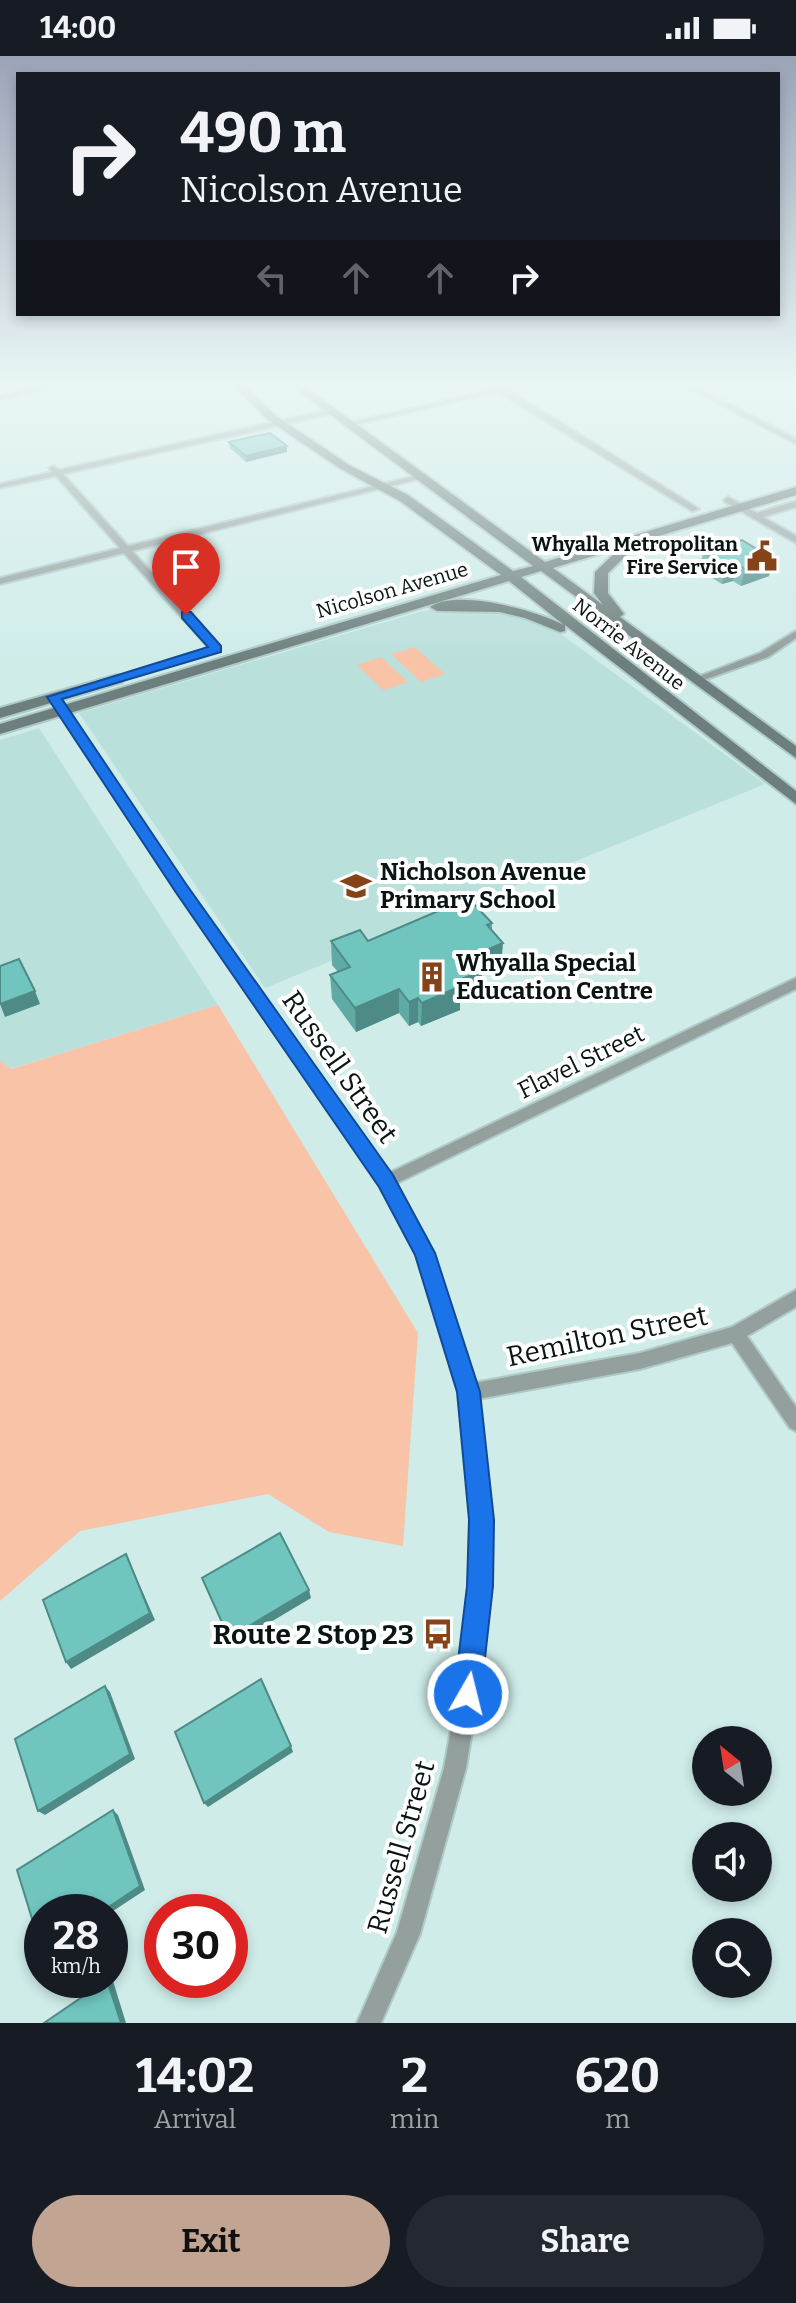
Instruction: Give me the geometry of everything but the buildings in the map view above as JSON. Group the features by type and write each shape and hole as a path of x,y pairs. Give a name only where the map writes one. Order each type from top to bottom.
{"main road":[{"name":"Norrie Avenue","path":"368,478 404,498 504,571 610,655 747,739 796,753"},
{"name":"Norrie Avenue","path":"422,478 697,679 796,799"},
{"name":"Nicolson Avenue","path":"536,562 695,509 796,480"},
{"name":"Nicolson Avenue","path":"0,729 57,704 216,649 536,562 652,534 796,491"},
{"path":"642,640 617,614 601,593 600,586 607,563 627,547 652,534"},
{"name":"Nicolson Avenue","path":"0,713 57,704 385,613 504,571"},
{"path":"385,613 470,604 507,608 539,617 610,655"}],"street":[{"path":"0,486 26,478"},
{"path":"62,478 216,649"},
{"path":"0,581 411,478"},
{"path":"644,478 695,509"},
{"path":"728,500 796,540"},
{"path":"757,516 796,504"},
{"path":"697,679 764,655 796,634"},
{"name":"Russell Street","path":"57,704 180,888 386,1181 425,1253 468,1392 481,1520 480,1586 472,1669 455,1768 408,1934 369,2023"},
{"name":"Flavel Street","path":"386,1181 796,983"},
{"name":"Remilton Street","path":"468,1392 640,1361 736,1334 796,1298"},
{"path":"736,1334 796,1422"}],"shaded area":[{"name":"Nicholson Avenue Primary School","path":"453,608 512,614 550,626 765,784 265,988 79,713 422,611"},
{"path":"415,647 445,674 421,682 391,654"},
{"path":"381,657 408,682 383,690 357,665"},
{"path":"39,728 218,1005 10,1069 0,1061 0,740"},
{"path":"218,1005 418,1333 403,1546 329,1532 268,1494 80,1531 0,1601 0,1061 11,1069"}],"place":[{"name":"Whyalla Metropolitan Fire Service","path":"762,556"},
{"name":"Nicholson Avenue Primary School","path":"356,886"},
{"name":"Whyalla Special Education Centre","path":"432,977"},
{"name":"Route 2 Stop 23","path":"438,1634"}],"route":[{"path":"186,615 216,649 54,697 180,888 386,1181 425,1253 468,1392 481,1520 480,1586 468,1694"}]}
